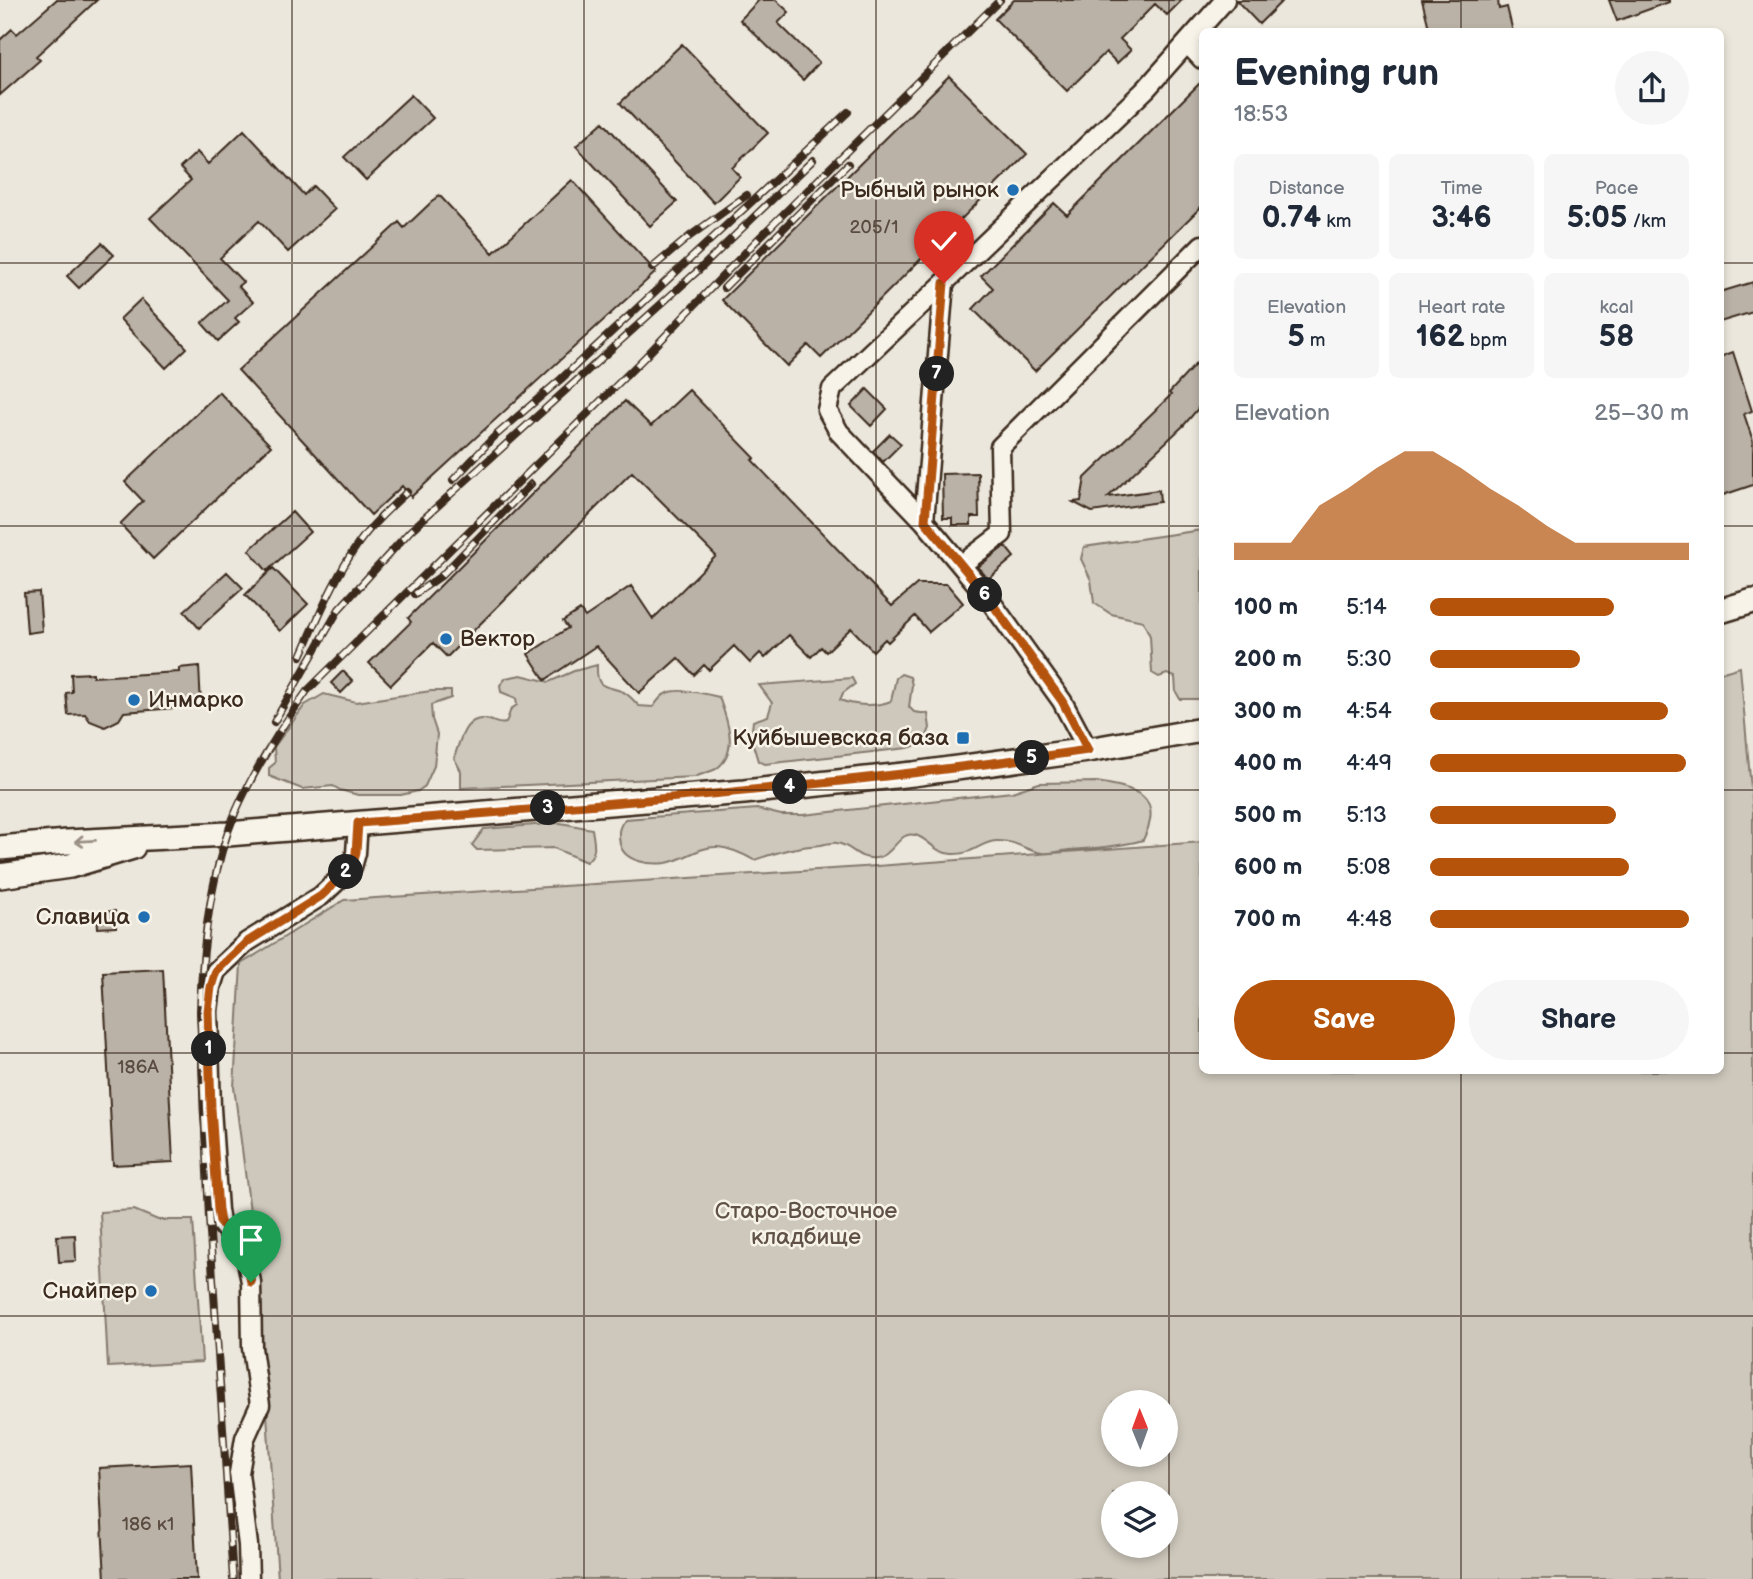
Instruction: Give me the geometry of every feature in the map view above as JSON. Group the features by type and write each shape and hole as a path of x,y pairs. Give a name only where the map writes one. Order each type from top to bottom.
{"main road":[{"path":"1724,610 1753,601"},
{"path":"0,848 744,792 913,774 1088,750 1199,731"},
{"path":"0,876 70,866 178,836"}],"street":[{"path":"1200,28 1225,0"},
{"path":"1088,750 1062,701 986,595 925,521 839,432 827,410 832,389 1146,89 1199,29"},
{"path":"1187,43 1199,56"},
{"path":"961,565 1002,534 1000,447 1199,248"},
{"path":"925,521 944,283"},
{"path":"249,1579 248,1545 239,1473 245,1438 260,1405 260,1394 252,1348 250,1268 240,1246 220,1222 218,1210 211,1108 208,1011 211,987 216,971 228,958 247,942 321,896 352,867 358,823"}],"green space":[{"path":"1199,530 1199,699 1180,699 1176,692 1175,677 1167,674 1159,677 1152,673 1150,636 1143,621 1111,614 1094,603 1091,580 1081,559 1084,547"},
{"path":"597,665 598,678 602,685 624,692 639,706 653,707 663,695 676,691 719,697 730,735 728,754 723,762 716,769 695,777 461,788 461,771 454,758 469,724 481,719 506,723 511,709 517,705 516,698 501,692 500,685 506,678 521,675 549,682"},
{"name":"Старо-Восточное кладбище","path":"1740,667 1753,811 1753,1579 278,1579 257,1265 234,1087 241,964 344,900 1199,842 1199,1074 1724,1074 1724,672"},
{"path":"901,674 910,677 912,685 909,707 914,712 928,714 930,728 924,743 908,748 765,764 758,761 751,738 753,721 768,716 772,703 759,685 852,678 855,684 843,693 840,700 872,705 891,701 896,678"},
{"path":"431,691 451,691 451,698 431,705 437,734 434,766 425,786 418,791 401,795 358,795 333,786 302,789 269,776 269,768 275,763 274,747 305,705 324,694 356,702"},
{"path":"1097,782 1134,791 1148,803 1151,813 1143,840 1115,846 1045,853 1010,842 996,841 965,853 952,854 940,851 920,837 909,834 887,853 876,858 864,857 834,843 795,848 754,860 732,850 711,847 673,861 645,863 627,855 619,840 620,828 625,819 757,809 781,815 803,815 1012,792 1039,783"},
{"path":"561,823 592,829 594,851 586,862 554,848 477,850 472,845 484,829"},
{"name":"Снайпер","path":"134,1210 158,1220 193,1220 202,1362 108,1367 100,1212"}],"building":[{"path":"56,0 97,0 36,56 40,60 0,95 0,40 12,29 17,34"},
{"path":"759,0 776,0 789,12 778,23 819,63 803,80 740,20"},
{"path":"1014,0 1182,0 1167,15 1155,4 1120,39 1131,50 1117,63 1106,52 1067,91 995,19"},
{"path":"1236,0 1283,0 1259,24"},
{"path":"1422,0 1498,0 1499,9 1507,7 1512,28 1429,28"},
{"path":"1609,0 1669,0 1669,2 1617,21"},
{"path":"682,44 768,133 732,168 740,177 714,203 620,103"},
{"path":"949,76 1027,154 821,358 808,345 787,366 722,300"},
{"path":"1199,84 1199,209 1035,371 973,309 993,288 981,276 1054,203 1067,215"},
{"path":"411,95 433,118 366,180 344,157"},
{"path":"603,122 677,202 650,226 576,146"},
{"path":"244,130 304,195 313,186 335,209 288,252 259,221 220,258 243,282 238,286 253,302 235,318 239,322 218,341 202,323 228,300 150,218 191,180 180,168 197,152 208,164"},
{"path":"572,180 656,272 411,497 402,486 371,515 238,370 399,222 404,228 439,195 493,253"},
{"path":"102,243 114,255 79,288 67,276"},
{"path":"1753,282 1753,312 1724,321 1724,291"},
{"path":"141,299 187,348 166,368 120,319"},
{"path":"1733,352 1752,411 1744,414 1753,441 1753,485 1724,495 1724,355"},
{"path":"1199,360 1199,408 1108,497 1159,490 1160,502 1092,512 1073,502 1081,501 1085,478 1171,395 1169,393"},
{"path":"867,389 887,409 871,426 851,406"},
{"path":"689,390 892,606 917,584 947,584 963,603 929,632 915,616 888,642 885,639 873,651 851,628 826,652 821,647 811,657 789,635 765,658 760,653 750,663 734,646 709,670 704,665 694,675 678,658 639,693 596,646 545,680 528,654 568,628 563,621 580,610 585,617 631,586 653,619 716,556 632,472 447,657 433,643 391,685 369,663 411,622 408,618 625,401 651,426"},
{"path":"219,392 271,446 153,559 120,524 143,501 125,482"},
{"path":"890,434 901,444 883,462 873,451"},
{"path":"978,473 979,517 971,517 971,525 952,525 952,518 943,518 942,474"},
{"path":"292,512 310,532 267,571 249,550"},
{"path":"1005,546 1014,557 988,579 978,567"},
{"path":"273,568 308,604 280,631 245,595"},
{"path":"227,572 243,588 199,628 184,611"},
{"path":"39,592 42,631 27,633 24,593"},
{"name":"Инмарко","path":"199,666 201,706 124,712 119,720 105,727 90,721 85,714 68,715 66,693 72,692 71,674 93,673 93,677 179,672 179,668"},
{"path":"343,671 353,681 341,693 331,683"},
{"path":"115,911 116,927 98,928 97,912"},
{"path":"163,969 173,1162 113,1165 103,972"},
{"path":"75,1235 76,1261 59,1262 57,1236"},
{"path":"191,1463 197,1579 105,1579 99,1468"}],"railway":[{"path":"233,1579 209,1218 200,1012 203,962 214,884 227,834 243,795 268,749 307,691 645,357 759,238 1000,0"},
{"path":"453,480 494,437 561,379 848,112"},
{"path":"274,722 339,609 410,531 701,268 813,160"},
{"path":"724,288 848,164"},
{"path":"652,268 690,236 747,195"},
{"path":"415,594 441,576 531,484"},
{"path":"301,656 349,557 381,516 407,492"}],"place":[{"name":"Рыбный рынок","path":"1013,190"},
{"name":"Вектор","path":"446,639"},
{"name":"Инмарко","path":"134,700"},
{"name":"Куйбышевская база","path":"963,738"},
{"name":"Славица","path":"144,917"},
{"name":"Снайпер","path":"151,1291"}],"route":[{"path":"251,1282 246,1256 220,1222 218,1210 211,1108 208,1011 211,987 216,971 228,958 247,942 321,896 352,867 358,823 744,792 913,774 1088,750 1062,701 986,595 925,521 944,283"}]}
